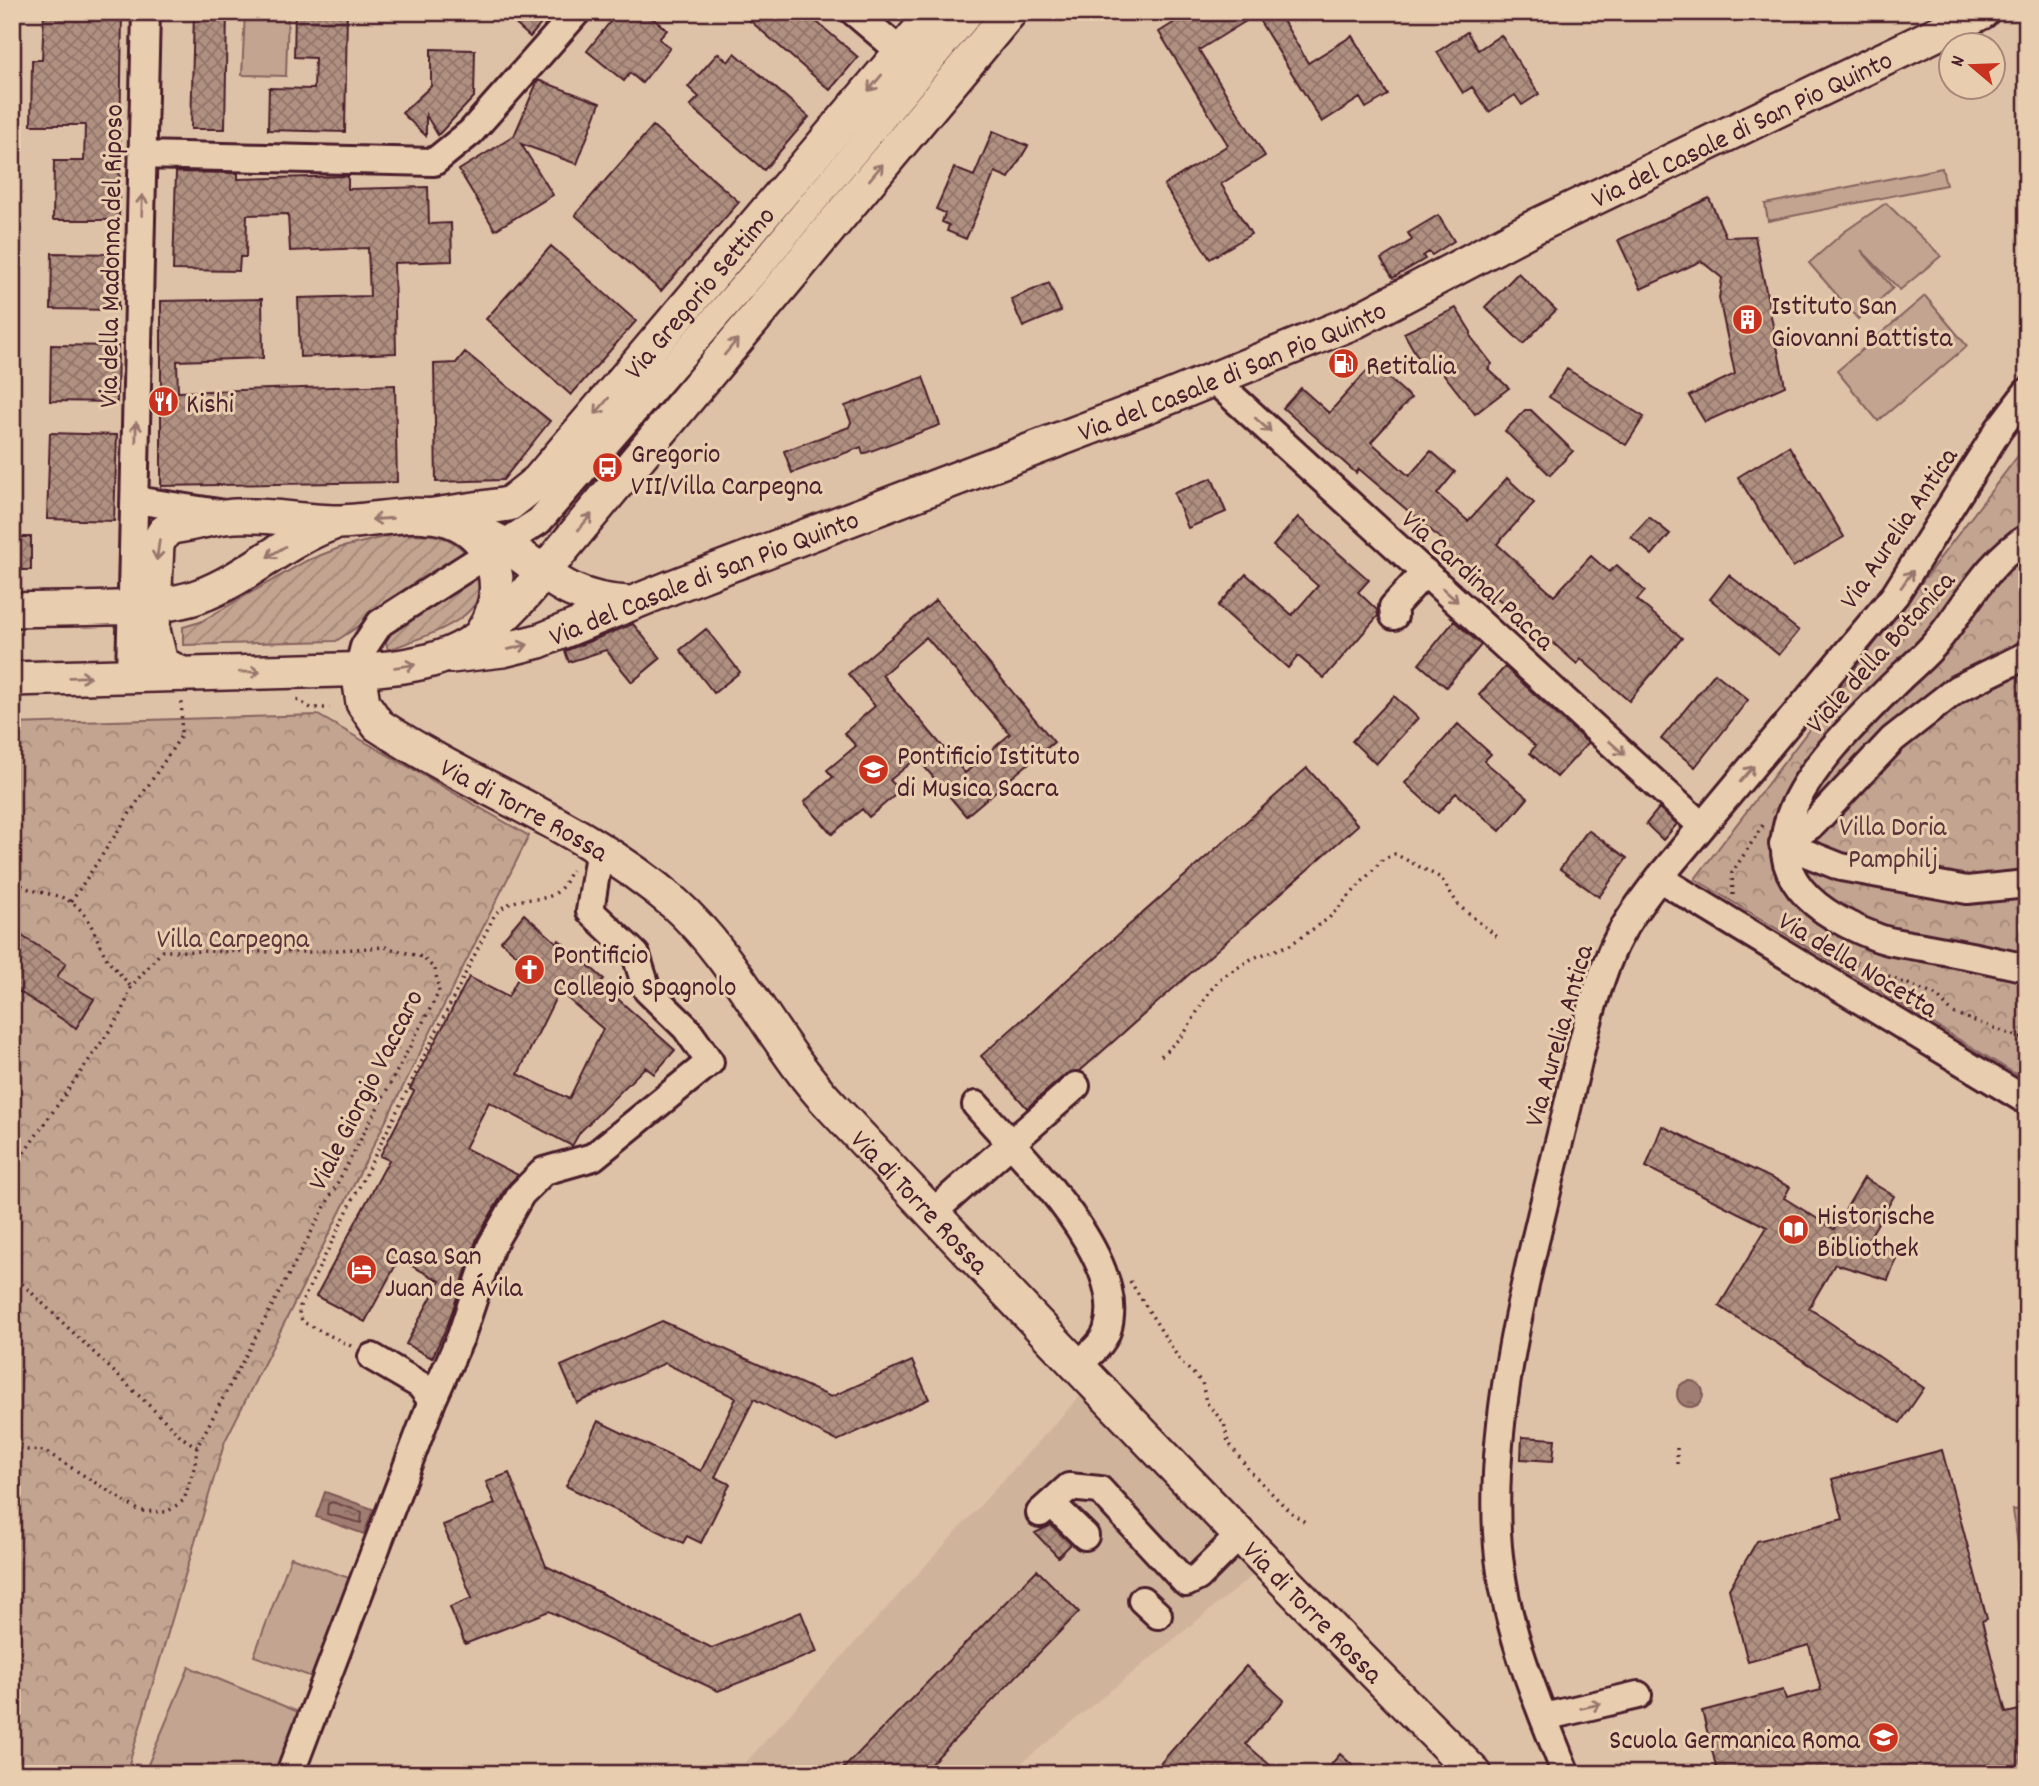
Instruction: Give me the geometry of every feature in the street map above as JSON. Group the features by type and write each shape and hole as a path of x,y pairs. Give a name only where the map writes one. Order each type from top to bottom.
{"main road":[{"name":"Via Gregorio Settimo","path":"337,522 427,516 509,504 538,481 935,12"},
{"path":"461,650 511,610 542,574 1010,12"},
{"name":"Via del Casale di San Pio Quinto","path":"12,679 358,670 412,665 461,650 521,646 1213,379 1383,309 1536,226 1982,12"},
{"path":"182,674 164,666 157,655 143,606 158,544 164,532 234,516 337,522"},
{"path":"427,516 462,526 495,548 591,599 628,603"},
{"path":"12,610 143,606 204,595 306,534 337,522"},
{"path":"461,650 488,624 496,601 495,548"},
{"name":"Via di Torre Rossa","path":"358,670 361,697 375,723 596,846 651,885 698,926 802,1073 1075,1367 1152,1461 1238,1536 1475,1774"}],"street":[{"name":"Via della Madonna del Riposo","path":"130,675 143,606 135,500 146,12"},
{"path":"143,155 434,162 471,132 577,12"},
{"path":"854,12 901,52"},
{"name":"Via Gregorio Settimo","path":"358,670 364,647 380,623 540,521 754,273 971,12"},
{"name":"Via Cardinal Pacca","path":"1213,379 1702,825"},
{"name":"Via Aurelia Antica","path":"1566,1774 1514,1638 1498,1550 1496,1487 1503,1418 1534,1247 1592,1014 1617,940 1659,878 1895,595 1999,429 2027,392"},
{"path":"135,500 234,516"},
{"name":"Viale della Botanica","path":"1783,844 1789,815 1833,745 1933,646 2008,550 2027,538"},
{"path":"1394,616 1393,607 1425,572"},
{"path":"1783,844 1813,824 1893,739 1956,689 2027,655"},
{"path":"1783,844 1841,867 1967,890 2027,884"},
{"path":"1783,844 1786,866 1792,878 1825,913 1878,938 2027,968"},
{"path":"290,1774 432,1401 461,1336 491,1246 521,1194 544,1171 593,1157 710,1062 686,1028 647,990 636,955 590,911 596,846"},
{"name":"Via della Nocetta","path":"1659,878 2027,1101"},
{"path":"932,1213 1076,1086"},
{"path":"976,1105 1056,1195 1091,1243 1102,1272 1109,1305 1108,1329 1099,1345 1075,1367"},
{"path":"372,1357 420,1385 432,1401"},
{"path":"1085,1536 1045,1508 1069,1487 1100,1490 1186,1583 1199,1577 1238,1536"},
{"path":"1544,1717 1638,1695"}],"path":[{"path":"71,902 181,736 182,674"},
{"path":"297,700 311,708 330,708"},
{"path":"372,1357 303,1322 299,1314 300,1306 495,914 506,902 545,898 560,890 571,870 583,862 596,846"},
{"path":"1161,1056 1184,1034 1209,992 1221,978 1253,958 1290,945 1329,918 1382,859 1395,854 1441,878 1459,906 1500,939"},
{"path":"12,875 19,884 71,902 86,916 109,961 131,987"},
{"name":"Viale Giorgio Vaccaro","path":"12,1170 122,1013 131,987 162,951 309,952 385,947 422,957 435,969 439,992 197,1447 195,1465 184,1500 167,1512 140,1511 45,1451 12,1449"},
{"path":"1102,1272 1127,1278 1140,1294 1181,1362 1202,1382 1206,1402 1224,1423 1228,1442 1249,1471 1289,1511 1305,1522"},
{"path":"12,1274 183,1438 197,1447"},
{"path":"1677,1444 1677,1464"}],"shaded area":[{"path":"1082,1394 1258,1571 1008,1774 735,1774"}],"green space":[{"path":"245,12 288,12 286,76 242,75"},
{"path":"1942,168 1946,185 1768,221 1765,204"},
{"path":"1886,203 1941,256 1900,290 1861,250 1893,288 1858,319 1809,263 1844,232"},
{"path":"1925,296 1967,346 1878,421 1837,371"},
{"name":"Villa Doria Pamphilj","path":"2027,444 2027,1081 1695,879"},
{"path":"423,534 443,537 460,547 467,555 336,641 183,645 183,627 200,622 306,561 339,548 392,535"},
{"path":"478,572 481,588 476,602 466,614 435,632 388,650 385,639 392,632"},
{"name":"Villa Carpegna","path":"318,715 529,836 225,1441 126,1774 12,1774 12,724"},
{"path":"2027,1509 2027,1607 2013,1510"},
{"path":"291,1557 349,1578 312,1677 254,1656"},
{"path":"189,1667 301,1713 277,1774 144,1774"}],"water":[{"path":"1690,1381 1699,1385 1703,1394 1699,1403 1690,1407 1681,1403 1677,1394 1681,1385"},
{"path":"325,1492 373,1509 364,1534 316,1517"}],"building":[{"path":"44,12 122,12 119,220 53,220 54,161 84,161 85,125 31,125 32,60 42,60"},
{"path":"194,12 227,12 225,129 191,129"},
{"path":"295,12 347,12 345,132 268,130 269,88 314,89 315,58 294,57"},
{"path":"502,12 551,12 530,37"},
{"path":"618,12 645,12 667,30 659,39 670,48 642,83 630,73 624,81 587,51"},
{"path":"740,12 805,12 858,57 830,90"},
{"path":"1191,12 1278,12 1308,63 1352,36 1388,95 1366,108 1360,98 1322,122 1256,15 1199,50 1265,156 1221,184 1251,234 1210,259 1164,185 1228,145 1159,32"},
{"path":"1467,32 1478,50 1501,35 1539,94 1522,105 1515,95 1489,112 1472,87 1463,93 1437,52"},
{"path":"431,49 475,50 474,97 438,135 426,115 426,136 402,113 431,86"},
{"path":"718,53 728,62 735,53 809,117 764,170 690,106 699,97 688,87"},
{"path":"538,80 600,103 577,164 521,144 553,195 495,230 459,170 514,136"},
{"path":"653,126 739,202 661,291 575,215"},
{"path":"993,131 1028,146 1009,178 995,172 966,239 947,231 949,225 942,222 945,213 936,209 954,168 974,176"},
{"path":"176,172 238,173 238,179 348,176 348,189 428,187 429,224 451,223 452,261 394,263 396,353 300,357 298,298 370,296 368,248 290,251 288,214 247,215 246,257 240,257 239,271 173,270"},
{"name":"Istituto San Giovanni Battista","path":"1709,198 1726,237 1755,236 1785,386 1705,422 1689,396 1735,374 1719,298 1722,278 1701,261 1641,289 1618,240"},
{"path":"1438,215 1454,241 1432,255 1429,252 1423,256 1425,259 1393,278 1381,259 1412,240 1408,233"},
{"path":"551,246 636,321 571,395 486,319"},
{"path":"52,253 119,254 118,310 51,309"},
{"path":"1518,273 1556,310 1523,344 1485,307"},
{"path":"1049,283 1061,311 1023,327 1011,299"},
{"path":"262,299 263,358 177,361 178,392 395,385 397,482 161,486 161,301"},
{"path":"1456,308 1471,332 1471,337 1492,364 1488,369 1509,388 1475,414 1435,363 1425,370 1404,333"},
{"path":"51,345 118,346 117,402 50,401"},
{"path":"465,352 550,421 503,480 436,482 434,364 456,363"},
{"path":"1373,364 1411,398 1371,442 1409,476 1431,451 1455,472 1437,494 1468,521 1507,478 1534,503 1497,544 1554,596 1591,556 1609,572 1617,565 1645,591 1637,600 1682,638 1629,701 1581,659 1577,664 1510,605 1507,607 1443,548 1447,544 1359,469 1356,473 1283,408 1301,388 1329,413"},
{"path":"1567,369 1644,417 1626,445 1549,397"},
{"path":"923,377 940,425 863,454 861,447 792,473 784,451 849,427 851,422 845,406"},
{"path":"1525,410 1531,410 1573,451 1550,475 1505,431"},
{"path":"50,433 117,435 114,521 47,519"},
{"path":"1789,446 1844,537 1793,567 1738,477"},
{"path":"1212,478 1226,512 1188,528 1174,493"},
{"path":"1298,517 1369,580 1358,592 1377,610 1378,616 1324,678 1298,656 1288,668 1218,606 1246,574 1292,615 1318,586 1273,546"},
{"path":"1649,517 1670,534 1652,555 1631,537"},
{"path":"12,537 31,537 31,570 12,570"},
{"path":"1729,575 1799,631 1779,655 1710,599"},
{"path":"936,600 1054,742 966,816 917,758 890,780 900,791 869,817 862,809 832,834 804,802 833,777 827,770 856,746 844,733 875,706 848,674","holes":["926,637 1010,734 965,773 882,675"]},
{"path":"1454,621 1481,645 1446,687 1419,664"},
{"path":"633,624 661,658 632,682 606,650 569,662 565,651"},
{"path":"706,629 740,672 714,693 680,650"},
{"path":"1505,667 1588,743 1557,777 1530,753 1535,746 1479,695"},
{"path":"1715,673 1748,700 1695,767 1661,739"},
{"path":"1394,696 1418,718 1376,764 1352,741"},
{"path":"1458,724 1491,754 1484,761 1528,798 1500,831 1456,793 1438,813 1405,783"},
{"path":"1307,768 1358,825 1080,1071 1066,1074 1027,1108 981,1056"},
{"path":"1659,808 1677,824 1663,840 1646,824"},
{"path":"1588,830 1627,858 1599,897 1560,869"},
{"path":"524,914 604,979 600,983 675,1050 654,1074 645,1067 580,1132 572,1146 489,1102 465,1148 518,1175 507,1186 477,1238 448,1324 432,1358 406,1344 440,1281 399,1259 365,1322 316,1296 389,1160 380,1156 414,1091 410,1089 469,977 508,997 526,963 501,941","holes":["559,991 603,1029 569,1099 518,1074"]},
{"name":"Villa Carpegna","path":"12,930 66,963 57,977 94,999 76,1028 12,987"},
{"path":"1662,1126 1790,1187 1784,1198 1834,1229 1864,1178 1894,1196 1869,1238 1901,1246 1888,1280 1835,1264 1809,1308 1924,1388 1900,1423 1719,1306 1767,1227 1646,1167"},
{"path":"662,1321 831,1397 912,1361 929,1399 837,1441 754,1399 715,1477 730,1484 701,1543 687,1536 683,1543 566,1486 598,1421 701,1471 736,1398 665,1363 577,1403 561,1366"},
{"path":"1522,1437 1555,1439 1553,1461 1521,1459"},
{"path":"1942,1450 1987,1619 1982,1621 2006,1713 2024,1709 2027,1721 2027,1774 1718,1774 1702,1711 1783,1690 1786,1699 1821,1690 1809,1645 1748,1662 1729,1589 1757,1541 1843,1519 1832,1479"},
{"path":"509,1473 546,1566 712,1648 801,1612 817,1652 718,1691 549,1611 465,1644 450,1607 472,1598 443,1525 495,1504 486,1482"},
{"path":"1051,1525 1071,1544 1058,1557 1035,1533"},
{"path":"1037,1570 1079,1612 921,1774 838,1774"},
{"path":"1246,1666 1284,1700 1246,1744 1280,1774 1151,1774"},
{"path":"1340,1754 1362,1774 1323,1774"}],"place":[{"name":"Istituto San Giovanni Battista","path":"1748,320"},
{"name":"Retitalia","path":"1343,364"},
{"name":"Kishi","path":"163,402"},
{"name":"Gregorio VII/Villa Carpegna","path":"608,468"},
{"name":"Pontificio Istituto di Musica Sacra","path":"874,770"},
{"name":"Pontificio Collegio Spagnolo","path":"530,969"},
{"name":"Historische Bibliothek","path":"1794,1230"},
{"name":"Casa San Juan de Ávila","path":"362,1270"},
{"name":"Scuola Germanica Roma","path":"1883,1738"}]}
